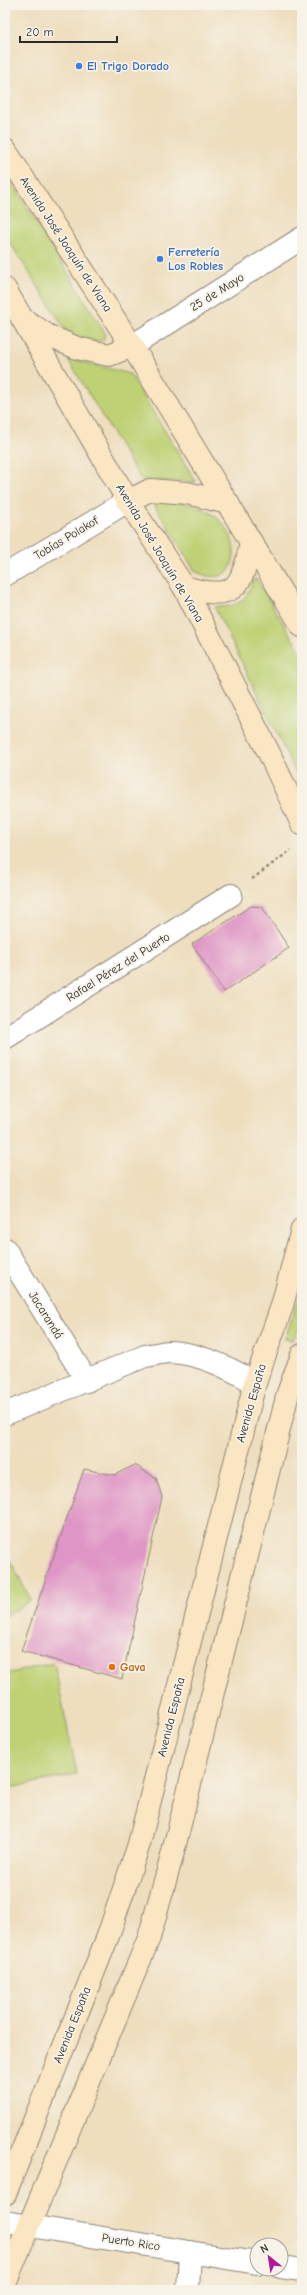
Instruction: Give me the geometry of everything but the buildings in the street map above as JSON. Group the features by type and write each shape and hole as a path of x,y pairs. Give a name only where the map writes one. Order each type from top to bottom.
{"main road":[{"name":"Avenida José Joaquín de Viana","path":"5,150 132,346 302,626"},
{"name":"Avenida José Joaquín de Viana","path":"5,289 25,320 128,500 184,587 269,753 302,824"},
{"path":"25,320 47,335 78,348 109,355 132,346"},
{"path":"128,500 150,490 187,493 228,503"},
{"path":"184,587 203,593 224,592 235,588 243,577 251,542"},
{"name":"Avenida España","path":"5,2194 108,1936 139,1844 255,1383 282,1306 302,1230"},
{"path":"5,2283 149,1938 295,1389 302,1355"}],"street":[{"name":"25 de Mayo","path":"132,346 302,238"},
{"name":"Tobías Polakof","path":"5,576 128,500"},
{"name":"Rafael Pérez del Puerto","path":"5,1038 231,895"},
{"name":"Jacarandá","path":"5,1249 87,1381"},
{"path":"5,1414 145,1356 170,1352 198,1357 231,1368 255,1383"},
{"name":"Puerto Rico","path":"5,2222 249,2262"},
{"path":"188,2290 190,2252"},
{"path":"289,2268 302,2270"}],"path":[{"path":"231,895 296,846"}],"green space":[{"path":"5,171 105,333 104,339 98,342 73,336 67,332 5,235"},
{"path":"67,358 130,374 196,482 141,480"},
{"path":"159,500 173,501 200,507 212,514 223,524 231,536 234,549 233,560 229,570 221,576 210,576 195,571 153,503"},
{"path":"256,579 302,654 302,785 215,608 216,606 230,606 240,602 248,593 253,580"},
{"path":"302,1288 302,1322 293,1340 285,1339"},
{"path":"5,1551 31,1600 5,1617"},
{"path":"54,1663 77,1774 5,1789 5,1674"}],"place":[{"name":"El Trigo Dorado","path":"79,66"},
{"name":"Ferretería Los Robles","path":"160,259"},
{"name":"Gava","path":"112,1667"}]}
